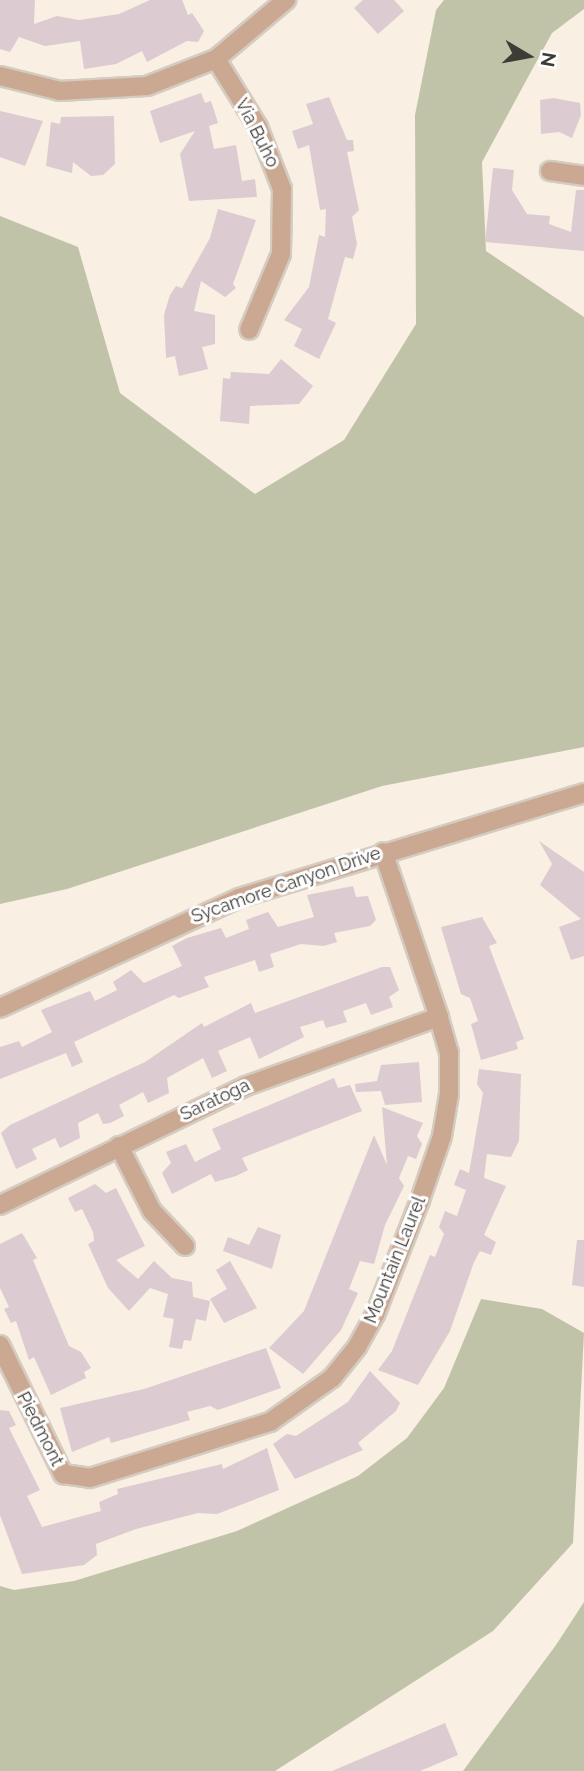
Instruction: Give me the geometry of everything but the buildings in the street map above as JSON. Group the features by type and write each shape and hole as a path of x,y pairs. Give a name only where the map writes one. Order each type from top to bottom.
{"street":[{"path":"0,76 94,93 147,86 216,59 286,0"},
{"name":"Via Buho","path":"216,59 258,127 282,189 281,254 249,330"},
{"path":"550,171 584,176"},
{"name":"Sycamore Canyon Drive","path":"0,1008 187,918 383,852 584,793"},
{"name":"Mountain Laurel","path":"63,1474 90,1478 270,1422 332,1378 357,1347 379,1305 442,1136 449,1053 383,852"},
{"name":"Saratoga","path":"0,1205 270,1076 439,1017"},
{"path":"119,1146 152,1211 185,1246"},
{"name":"Piedmont","path":"0,1345 63,1474"}],"green space":[{"path":"444,0 584,0 584,9 552,33 482,162 486,251 584,317 584,747 382,786 67,889 0,904 0,216 78,247 120,393 255,494 344,440 416,324 415,115 436,10"},
{"path":"481,1299 542,1309 584,1333 573,1543 493,1631 275,1771 0,1771 0,1586 14,1590 74,1581 237,1531 358,1476 407,1438 444,1388"},
{"path":"584,1602 584,1771 463,1771 556,1645"}]}
